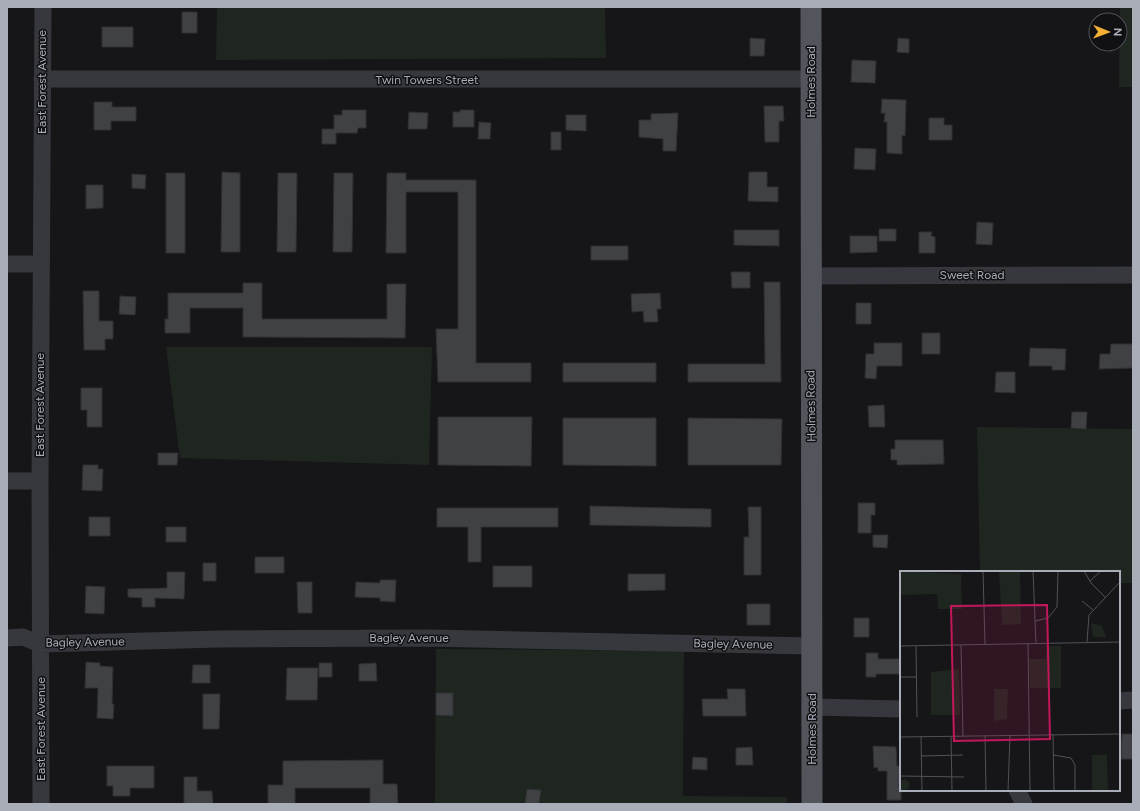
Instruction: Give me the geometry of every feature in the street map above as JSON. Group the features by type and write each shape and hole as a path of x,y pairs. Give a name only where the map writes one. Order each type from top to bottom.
{"main road":[{"name":"Holmes Road","path":"811,7 810,276 812,804"}],"street":[{"name":"East Forest Avenue","path":"41,804 40,264 42,7"},
{"name":"Twin Towers Street","path":"42,79 811,80"},
{"path":"7,264 40,264"},
{"name":"Sweet Road","path":"810,276 1133,275"},
{"path":"7,480 40,481"},
{"name":"Bagley Avenue","path":"7,638 23,637 40,644 218,639 430,638 811,646"},
{"path":"1120,701 1133,700"},
{"path":"812,707 900,708"},
{"path":"1018,791 1024,804"}],"shaded area":[{"path":"217,7 605,7 606,58 216,60"},
{"path":"1120,7 1133,7 1133,87 1119,87 1119,52 1128,52 1128,12 1120,12"},
{"path":"166,347 432,347 429,465 180,458"},
{"path":"977,427 1133,429 1133,583 1120,583 1120,571 980,571"},
{"path":"436,649 684,651 683,796 787,797 787,804 435,804"}],"building":[{"path":"182,12 197,12 197,33 182,33"},
{"path":"102,27 133,27 133,47 102,47"},
{"path":"750,38 765,39 764,56 750,56"},
{"path":"898,38 909,39 909,53 897,52"},
{"path":"852,60 876,61 875,83 851,82"},
{"path":"882,99 906,100 905,136 902,135 902,154 887,153 887,122 884,122 885,113 881,113"},
{"path":"94,102 112,102 112,107 136,107 136,121 111,121 111,130 94,130"},
{"path":"764,106 783,106 784,121 779,121 779,142 765,142"},
{"path":"342,110 366,110 366,128 358,128 357,133 336,133 336,144 322,144 322,129 334,129 334,115 342,115"},
{"path":"460,110 474,110 474,127 453,127 453,112 460,112"},
{"path":"409,112 428,113 427,129 408,129"},
{"path":"678,113 676,151 663,151 663,139 639,137 639,120 651,120 651,114"},
{"path":"566,115 586,115 586,131 566,130"},
{"path":"929,118 944,118 944,125 952,125 952,140 929,140"},
{"path":"479,122 491,123 490,139 478,139"},
{"path":"551,132 561,132 561,150 551,150"},
{"path":"855,148 876,149 875,170 854,169"},
{"path":"222,172 240,173 240,252 221,252"},
{"path":"749,172 767,172 767,187 778,187 778,202 748,201"},
{"path":"166,173 185,173 185,253 166,253"},
{"path":"278,173 297,173 296,252 277,252"},
{"path":"334,173 353,173 352,252 333,252"},
{"path":"387,173 406,173 406,180 476,180 476,363 531,363 531,382 438,382 436,329 458,329 458,192 406,192 406,253 386,253"},
{"path":"132,174 146,175 145,189 132,188"},
{"path":"86,185 103,185 103,208 86,209"},
{"path":"977,222 993,223 992,245 976,244"},
{"path":"879,229 896,229 896,241 879,241"},
{"path":"734,230 779,230 779,246 734,245"},
{"path":"919,232 932,232 931,236 935,237 935,253 919,253"},
{"path":"850,236 877,236 877,252 850,253"},
{"path":"591,246 628,246 628,260 591,260"},
{"path":"731,272 750,272 750,288 732,288"},
{"path":"764,282 780,282 781,382 688,382 688,364 765,364"},
{"path":"243,283 262,283 262,319 387,319 387,284 406,284 405,338 243,337 243,308 190,308 190,333 165,333 165,319 168,319 168,293 243,293"},
{"path":"83,291 99,291 99,321 113,321 113,339 105,339 105,350 84,350"},
{"path":"660,293 661,309 657,309 658,322 644,322 643,311 632,312 631,294"},
{"path":"120,296 136,297 135,315 119,314"},
{"path":"856,303 871,303 871,324 856,324"},
{"path":"922,333 940,333 940,354 922,354"},
{"path":"874,343 902,343 902,366 877,366 876,379 865,378 866,354 874,354"},
{"path":"1111,344 1133,344 1133,368 1099,369 1100,354 1110,354"},
{"path":"1030,348 1066,349 1065,370 1052,370 1052,366 1029,366"},
{"path":"563,363 656,363 656,382 563,382"},
{"path":"996,372 1015,372 1015,393 995,392"},
{"path":"81,388 102,388 102,427 87,427 87,410 81,410"},
{"path":"884,405 885,427 869,427 868,406"},
{"path":"1072,412 1087,412 1086,429 1071,428"},
{"path":"438,417 532,417 531,466 438,465"},
{"path":"563,418 656,418 656,466 563,465"},
{"path":"688,418 782,419 781,465 688,465"},
{"path":"895,440 943,440 944,464 897,465 897,460 891,460 891,449 895,449"},
{"path":"158,453 178,453 177,465 158,465"},
{"path":"83,465 98,465 98,469 103,469 102,491 82,490"},
{"path":"858,503 875,503 875,515 871,515 871,533 858,533"},
{"path":"590,506 711,509 711,527 590,525"},
{"path":"748,507 761,507 761,575 744,575 744,537 749,537"},
{"path":"437,508 558,508 558,527 481,527 481,562 468,562 468,527 437,527"},
{"path":"89,517 110,517 110,536 89,536"},
{"path":"166,527 186,527 186,542 166,542"},
{"path":"873,535 888,535 887,548 873,547"},
{"path":"255,557 284,557 284,573 255,573"},
{"path":"203,563 216,563 216,581 203,581"},
{"path":"493,566 532,566 532,587 493,587"},
{"path":"167,572 185,572 184,599 155,598 155,607 142,607 142,598 128,597 128,589 167,588"},
{"path":"628,574 665,574 665,590 628,591"},
{"path":"380,580 396,580 395,602 380,601 380,598 355,597 356,582 380,583"},
{"path":"297,582 312,582 312,613 298,613"},
{"path":"86,586 105,587 104,614 85,613"},
{"path":"747,604 770,604 770,625 747,625"},
{"path":"854,618 869,618 869,637 854,637"},
{"path":"866,653 878,653 878,659 900,659 900,674 876,674 876,677 866,677"},
{"path":"86,662 100,663 100,666 113,667 113,719 97,718 98,688 85,688"},
{"path":"319,663 332,663 332,677 319,677"},
{"path":"376,663 377,681 359,681 359,664"},
{"path":"193,665 210,665 210,683 192,683"},
{"path":"287,668 318,668 317,700 286,700"},
{"path":"727,689 745,689 746,716 703,716 702,699 728,699"},
{"path":"436,693 453,693 453,716 436,715"},
{"path":"203,694 220,694 219,729 203,729"},
{"path":"1122,734 1133,734 1133,759 1121,759"},
{"path":"873,746 896,747 897,766 900,766 901,800 887,800 887,771 878,771 878,767 874,768"},
{"path":"752,747 753,765 736,765 736,748"},
{"path":"693,757 707,758 707,770 692,769"},
{"path":"383,760 383,784 397,784 398,804 370,804 370,788 295,788 295,804 268,804 268,785 283,785 283,761"},
{"path":"107,766 154,766 154,788 130,788 130,796 113,796 113,786 107,786"},
{"path":"184,777 197,777 197,791 212,791 213,804 184,804"},
{"path":"527,789 541,790 539,804 525,804"}]}
